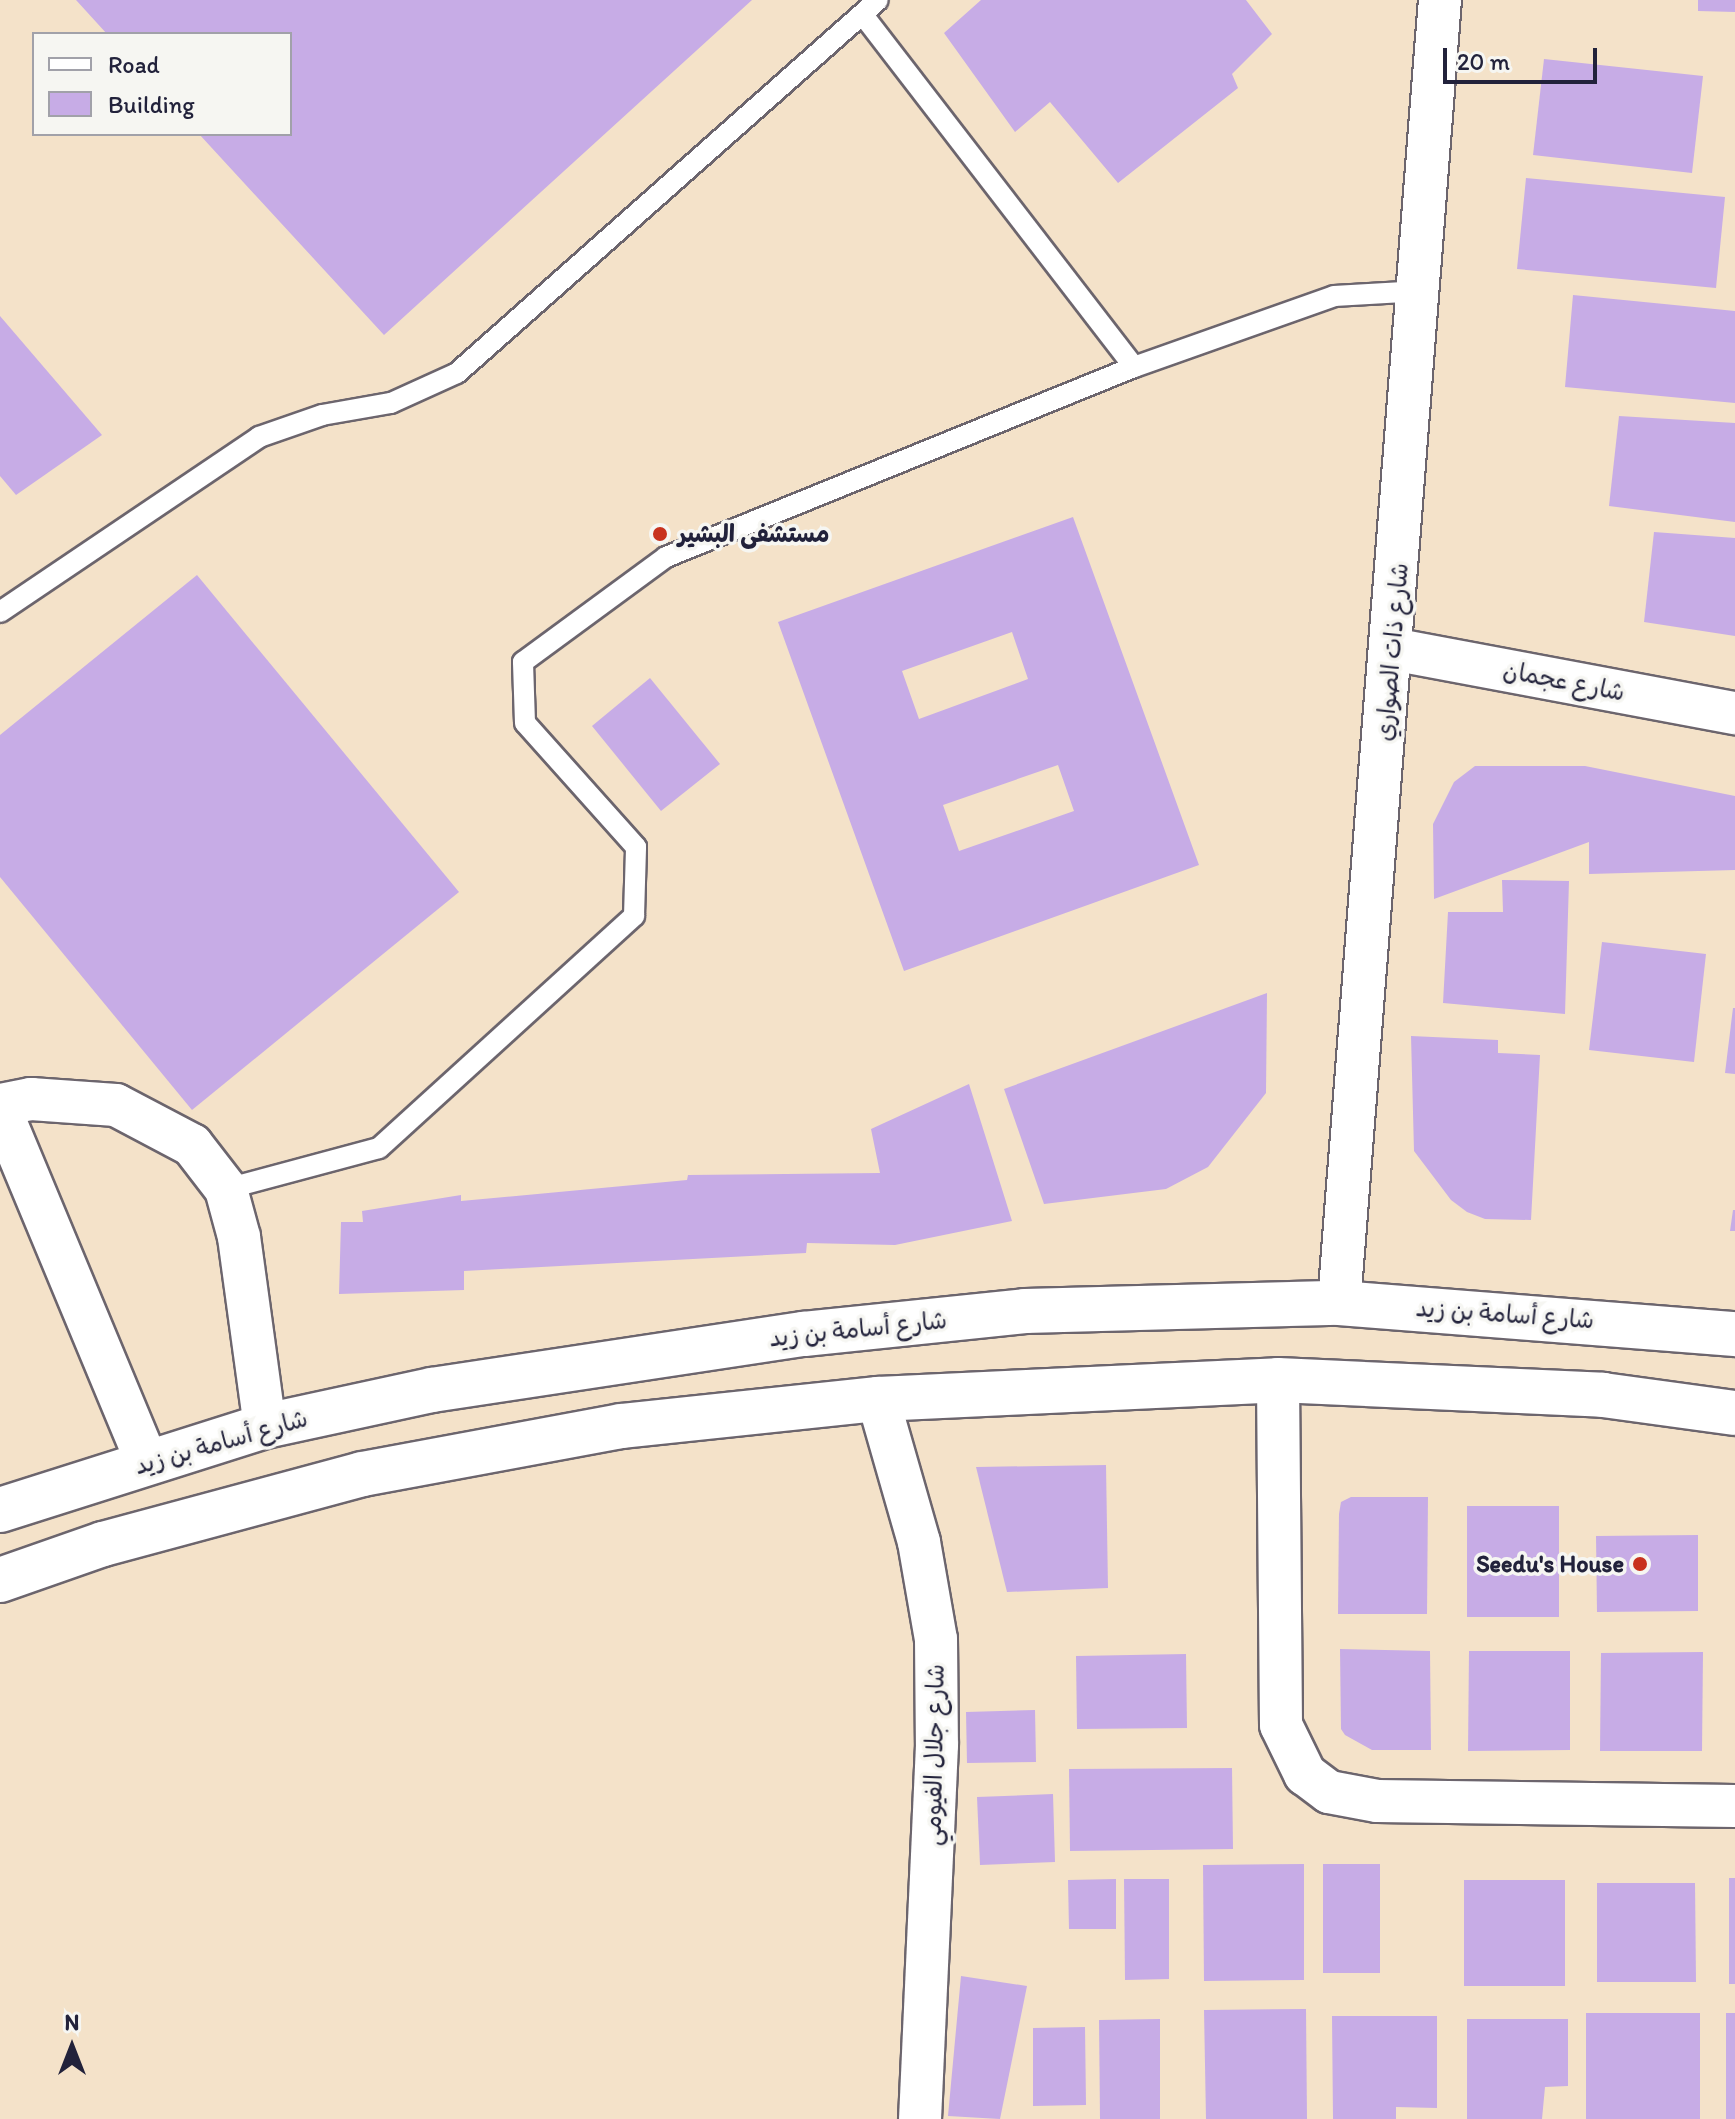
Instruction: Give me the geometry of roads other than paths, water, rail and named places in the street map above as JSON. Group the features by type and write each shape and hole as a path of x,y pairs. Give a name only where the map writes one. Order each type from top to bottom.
{"highway":[{"name":"شارع أسامة بن زيد","path":"0,1510 265,1426 447,1387 804,1334 1025,1311 1339,1303 1735,1334"},
{"path":"0,1580 103,1544 362,1474 621,1426 878,1399 1278,1380 1603,1395 1735,1413"}],"street":[{"name":"شارع ذات الصواري","path":"1339,1303 1421,291 1440,0"},
{"name":"شارع عجمان","path":"1392,649 1735,713"},
{"path":"147,1463 0,1107 31,1099 116,1105 192,1145 226,1189 239,1237 265,1426"},
{"path":"1278,1380 1281,1725 1305,1774 1329,1792 1377,1801 1735,1806"},
{"name":"شارع جلال الفيومي","path":"878,1399 919,1542 936,1639 937,1745 920,2119"}],"lane":[{"path":"0,612 259,437 322,415 391,403 457,373 871,7 1134,367"},
{"path":"226,1189 379,1148 634,916 636,847 525,723 523,662 666,557 1134,367 1334,296 1421,291"}],"place":[{"name":"مستشفى البشير","path":"660,534"},
{"name":"Seedu's House","path":"1640,1564"}]}
